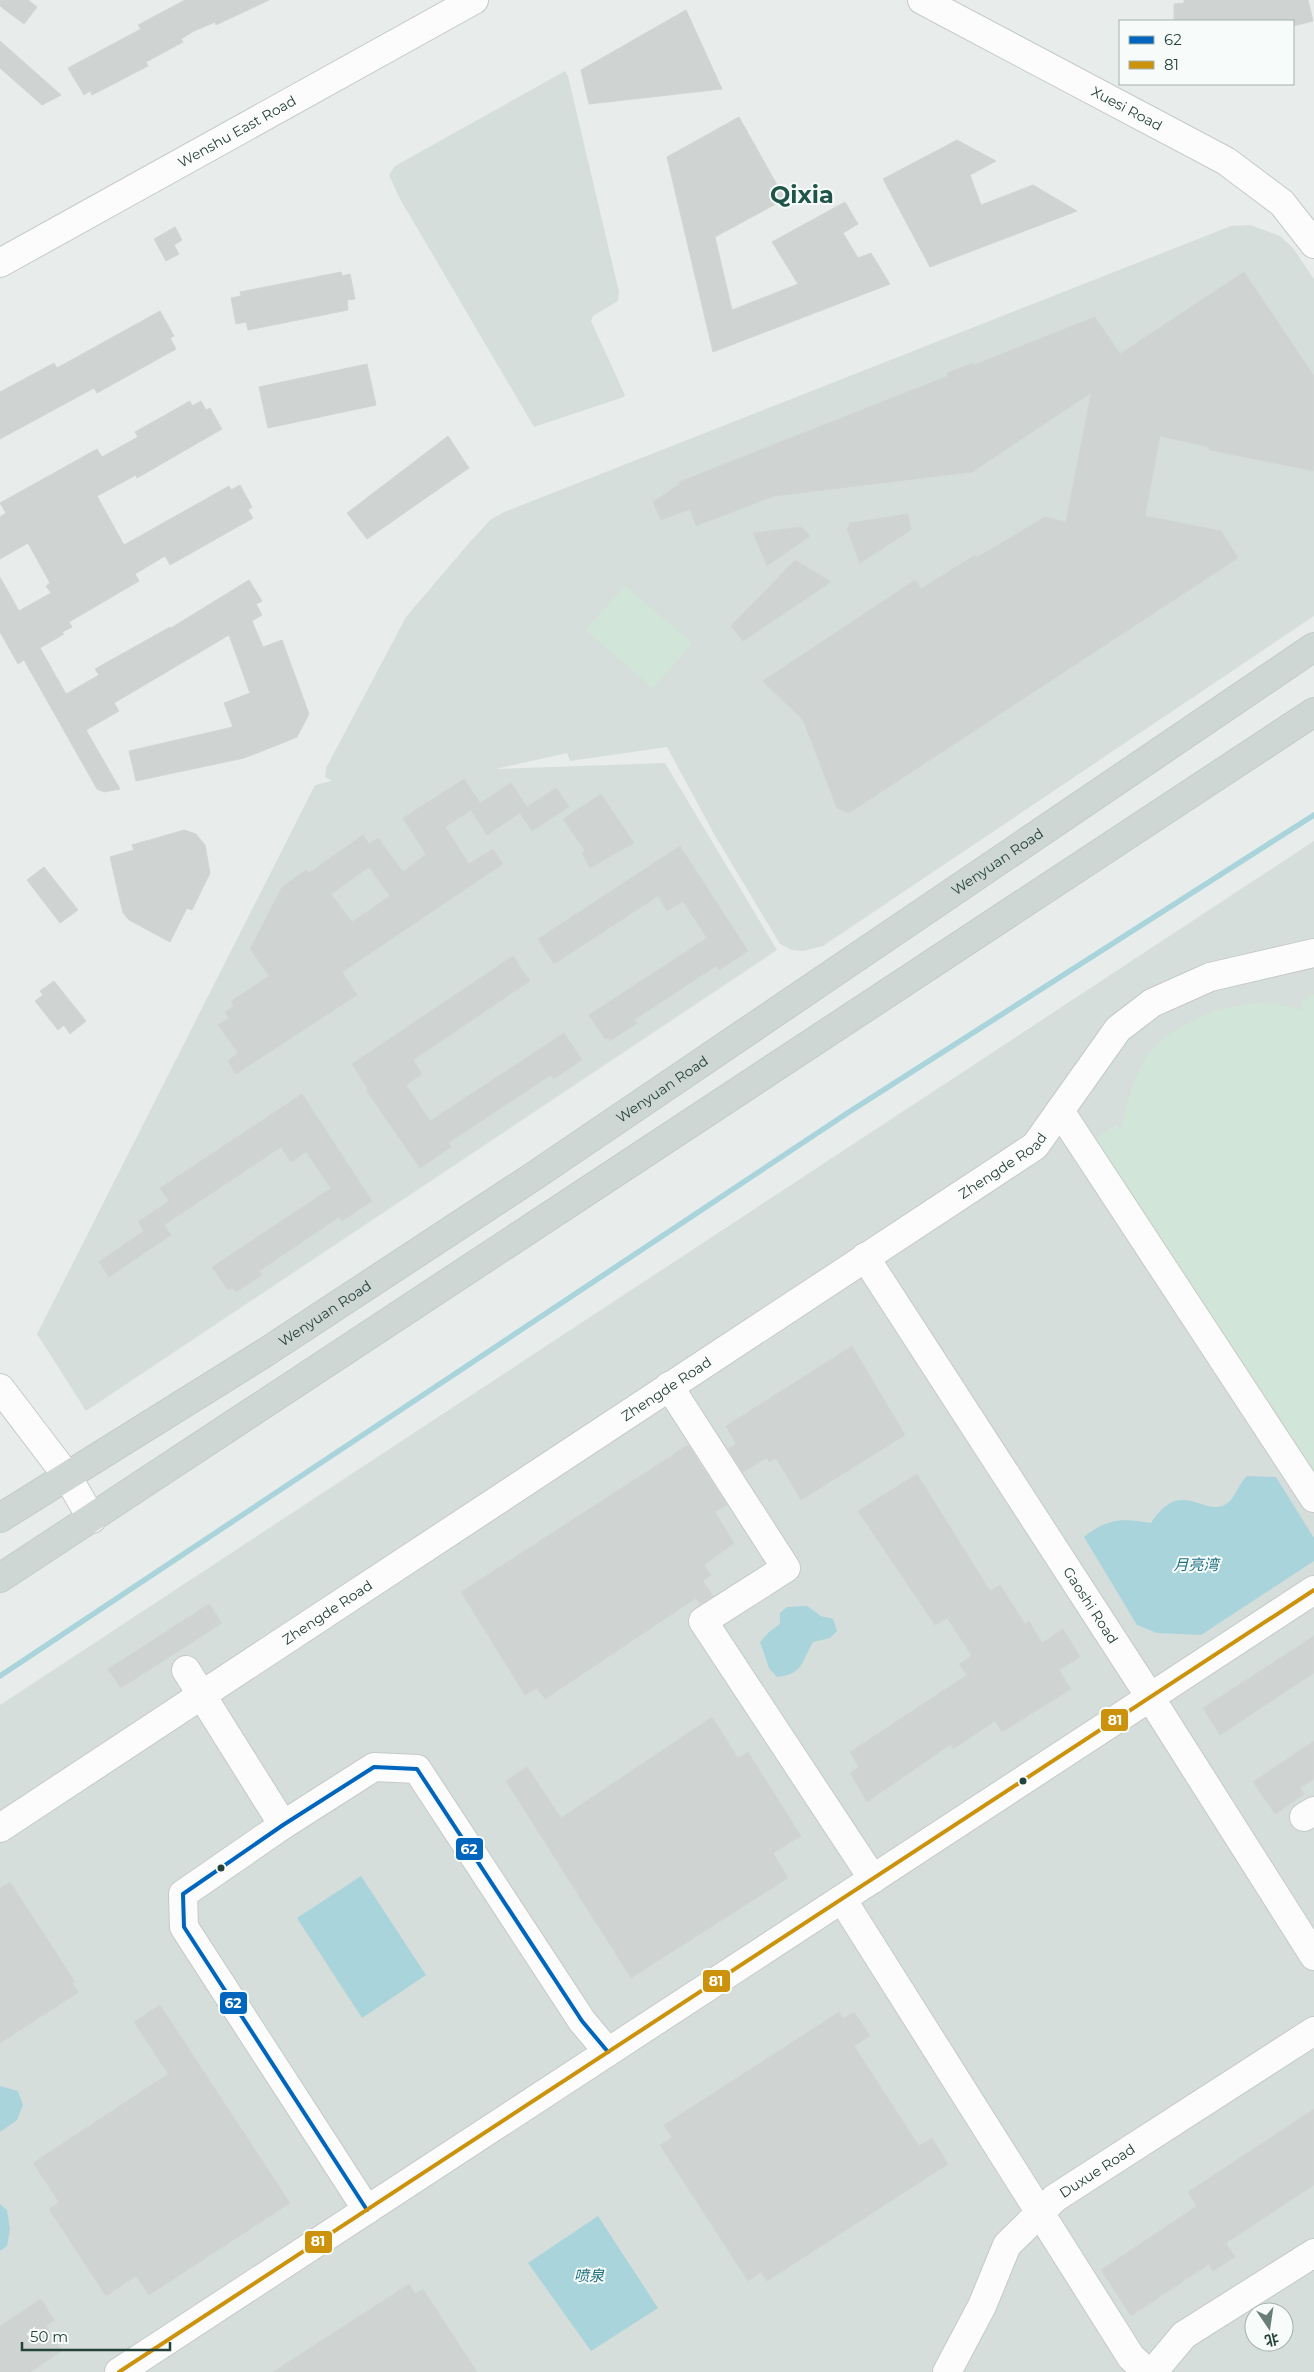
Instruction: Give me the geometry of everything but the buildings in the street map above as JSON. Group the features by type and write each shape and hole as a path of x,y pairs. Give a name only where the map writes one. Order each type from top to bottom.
{"main road":[{"name":"Wenyuan Road","path":"0,1518 266,1352 534,1176 1314,646"},
{"path":"0,1578 1314,712"}],"street":[{"name":"Wenshu East Road","path":"0,263 474,0"},
{"name":"Xuesi Road","path":"922,0 1226,161 1282,203 1314,244"},
{"name":"Zhengde Road","path":"0,1828 1035,1146 1118,1029 1152,1003 1210,977 1314,953"},
{"path":"1060,1111 1314,1498"},
{"name":"Gaoshi Road","path":"865,1257 1150,1697 1314,1956"},
{"path":"669,1386 786,1568 703,1621 873,1879"},
{"path":"0,1388 67,1476 92,1518"},
{"path":"133,2368 367,2210 1314,1590"},
{"path":"186,1670 283,1825"},
{"path":"367,2210 184,1927 183,1894 283,1825 374,1767 417,1770 582,2020 608,2052"},
{"path":"842,1899 1131,2356 1147,2372"},
{"name":"Duxue Road","path":"947,2372 982,2306 1008,2245 1055,2198 1314,2031"},
{"path":"1153,2372 1184,2335 1314,2253"}],"shaded area":[{"path":"565,71 568,76 619,292 618,301 593,316 591,321 625,395 624,397 534,427 400,199 389,175 395,166"},
{"path":"1250,225 1280,236 1293,248 1314,279 1314,616 823,946 803,951 792,950 780,944 714,834 667,747 570,761 567,753 496,769 665,763 777,950 86,1411 37,1334 315,785 332,781 325,777 326,768 406,617 490,520 504,512 1231,226"},
{"path":"1314,841 1314,2372 0,2372 0,1705"}],"green space":[{"path":"625,586 692,643 653,688 586,630"},
{"path":"1314,994 1314,1489 1091,1142 1116,1125 1121,1131 1128,1100 1142,1066 1152,1050 1175,1031 1203,1016 1247,1004 1283,1005 1304,1010 1301,1002"}],"water":[{"name":"月亮湾","path":"1247,1476 1276,1477 1314,1538 1314,1561 1201,1635 1157,1633 1137,1625 1084,1537 1100,1526 1116,1521 1132,1520 1151,1523 1162,1509 1172,1502 1192,1501 1218,1507 1226,1504 1232,1498"},
{"path":"807,1606 821,1616 833,1619 837,1631 830,1638 813,1642 797,1670 777,1677 769,1668 760,1642 780,1624 780,1613 787,1607"},
{"path":"361,1876 426,1975 362,2018 297,1918"},
{"path":"0,2086 18,2091 23,2105 17,2120 0,2132"},
{"path":"0,2204 7,2210 10,2229 7,2246 0,2251"},
{"name":"喷泉","path":"598,2216 658,2308 591,2351 528,2263"}],"waterway":[{"path":"0,1676 849,1112 1314,815"}],"transit line":[{"name":"81","path":"119,2372 1314,1590"},
{"name":"62","path":"367,2210 184,1927 183,1894 283,1825 374,1767 417,1769 582,2021 608,2052"}],"district":[{"name":"Qixia","path":"802,195"}]}
